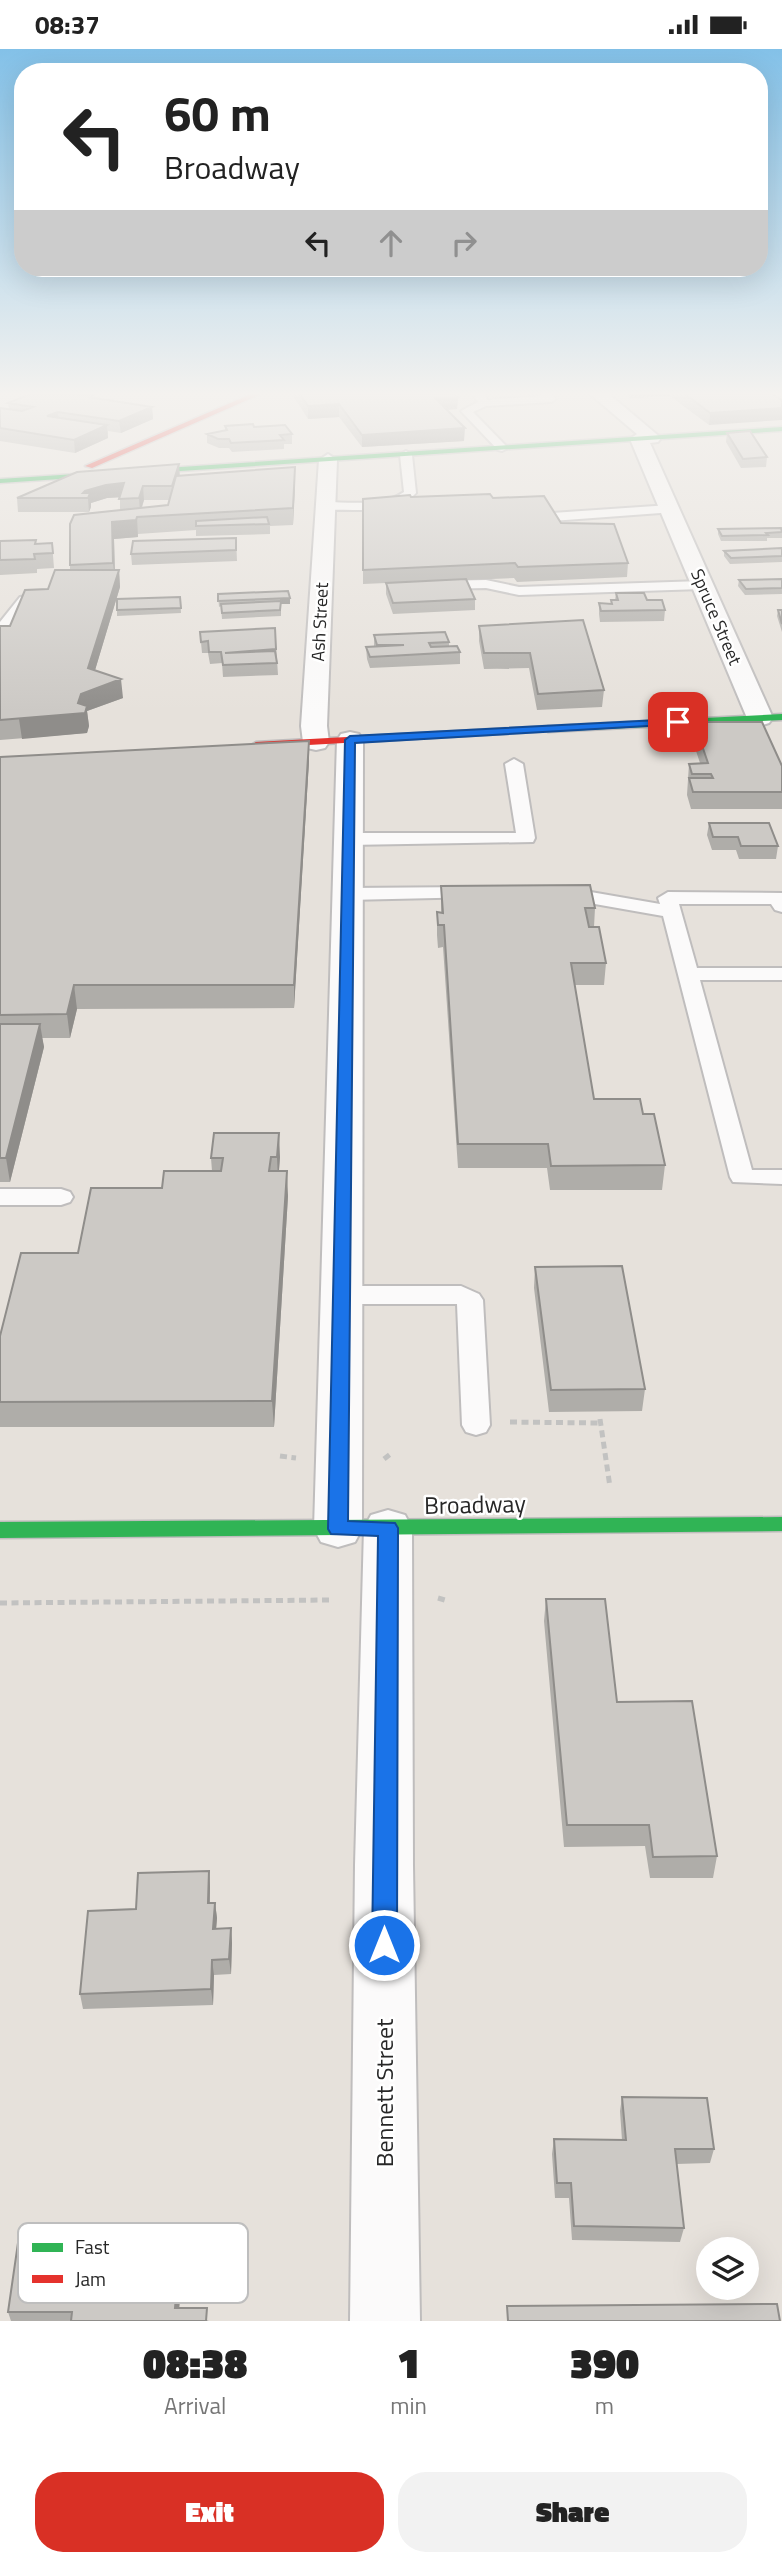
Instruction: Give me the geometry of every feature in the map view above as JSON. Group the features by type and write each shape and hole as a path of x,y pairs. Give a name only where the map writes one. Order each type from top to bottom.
{"main road":[{"path":"234,746 771,717"},
{"name":"Broadway","path":"0,1530 782,1524"}],"street":[{"name":"Ash Street","path":"325,500 314,726 333,741 348,839 342,1295 363,1529"},
{"name":"Spruce Street","path":"667,500 702,585 771,717"},
{"name":"Bennett Street","path":"363,1529 384,1865 385,2321"}],"lane":[{"path":"325,506 401,500"},
{"path":"552,517 670,509"},
{"path":"423,586 486,584 519,591 702,585"},
{"path":"0,632 7,613 24,600"},
{"path":"348,839 526,838 514,764"},
{"path":"348,894 496,893"},
{"path":"537,893 578,893 647,911 671,911"},
{"path":"782,906 779,898 668,898 743,1177 782,1177"},
{"path":"688,974 782,974"},
{"path":"0,1197 61,1197"},
{"path":"342,1295 461,1296 470,1300 476,1425"}],"path":[{"path":"541,1422 600,1421 607,1470"},
{"path":"384,1459 393,1452"},
{"path":"280,1456 296,1458"},
{"path":"438,1598 448,1601"},
{"path":"0,1603 330,1600"}],"building":[{"path":"169,500 293,500 293,508 137,517 136,520 112,522 113,563 70,565 70,524 74,515 168,505"},
{"path":"363,500 547,500 561,523 614,524 628,563 518,567 515,563 363,570"},
{"path":"267,517 269,524 196,526 196,521"},
{"path":"781,528 782,532 766,533 768,535 722,536 718,529"},
{"path":"236,538 236,550 131,554 133,541"},
{"path":"36,540 35,544 52,543 53,553 34,554 35,559 0,560 0,541"},
{"path":"782,548 782,556 731,558 724,551"},
{"path":"55,570 119,570 88,668 121,679 81,694 78,703 87,706 85,713 0,720 0,626 10,626 25,590 48,589"},
{"path":"466,579 475,599 393,603 386,583"},
{"path":"782,579 782,588 746,589 739,580"},
{"path":"288,591 290,598 218,601 218,594"},
{"path":"616,593 644,593 647,600 662,600 665,610 601,611 599,603 612,604 611,600 618,600"},
{"path":"180,597 181,608 117,610 117,599"},
{"path":"281,601 280,610 222,613 221,604"},
{"path":"583,620 604,690 538,694 530,653 484,653 479,626"},
{"path":"275,628 276,649 225,653 275,651 277,663 223,665 221,652 209,652 208,641 201,642 200,632"},
{"path":"445,632 449,642 429,643 431,647 457,646 460,652 370,657 366,647 404,645 377,645 374,635"},
{"path":"694,722 762,722 782,766 782,792 693,792 689,778 713,778 711,774 692,774 689,764 708,763"},
{"path":"309,741 294,985 74,985 67,1014 0,1015 0,757"},
{"path":"709,823 769,823 778,846 741,846 738,837 713,837"},
{"path":"590,885 595,908 585,908 589,927 599,927 606,963 571,963 594,1099 640,1099 643,1114 654,1114 665,1165 551,1166 548,1144 458,1144 444,925 438,925 437,912 443,913 441,886"},
{"path":"0,1024 40,1024 6,1158 0,1158"},
{"path":"214,1133 279,1133 277,1157 271,1157 269,1171 287,1171 272,1401 0,1402 0,1336 21,1253 78,1253 91,1188 162,1188 164,1171 221,1171 223,1158 211,1158"},
{"path":"622,1266 645,1389 551,1390 535,1267"},
{"path":"546,1599 605,1599 617,1702 692,1701 717,1856 653,1857 649,1825 567,1825"},
{"path":"209,1871 208,1903 215,1903 213,1929 231,1928 229,1959 212,1960 211,1989 80,1994 88,1911 136,1909 138,1873"},
{"path":"622,2097 707,2098 714,2149 675,2149 684,2228 574,2226 571,2183 557,2183 554,2139 626,2140"},
{"path":"18,2243 18,2303 175,2303 175,2308 207,2308 206,2321 71,2321 72,2312 8,2312"},
{"path":"777,2304 780,2321 508,2321 507,2306"}],"traffic: fast":[{"path":"548,729 782,717"},
{"path":"0,1530 782,1524"}],"traffic: jam":[{"path":"256,745 548,729"}],"route":[{"path":"384,1945 388,1528 338,1529 350,740 678,722"}]}
